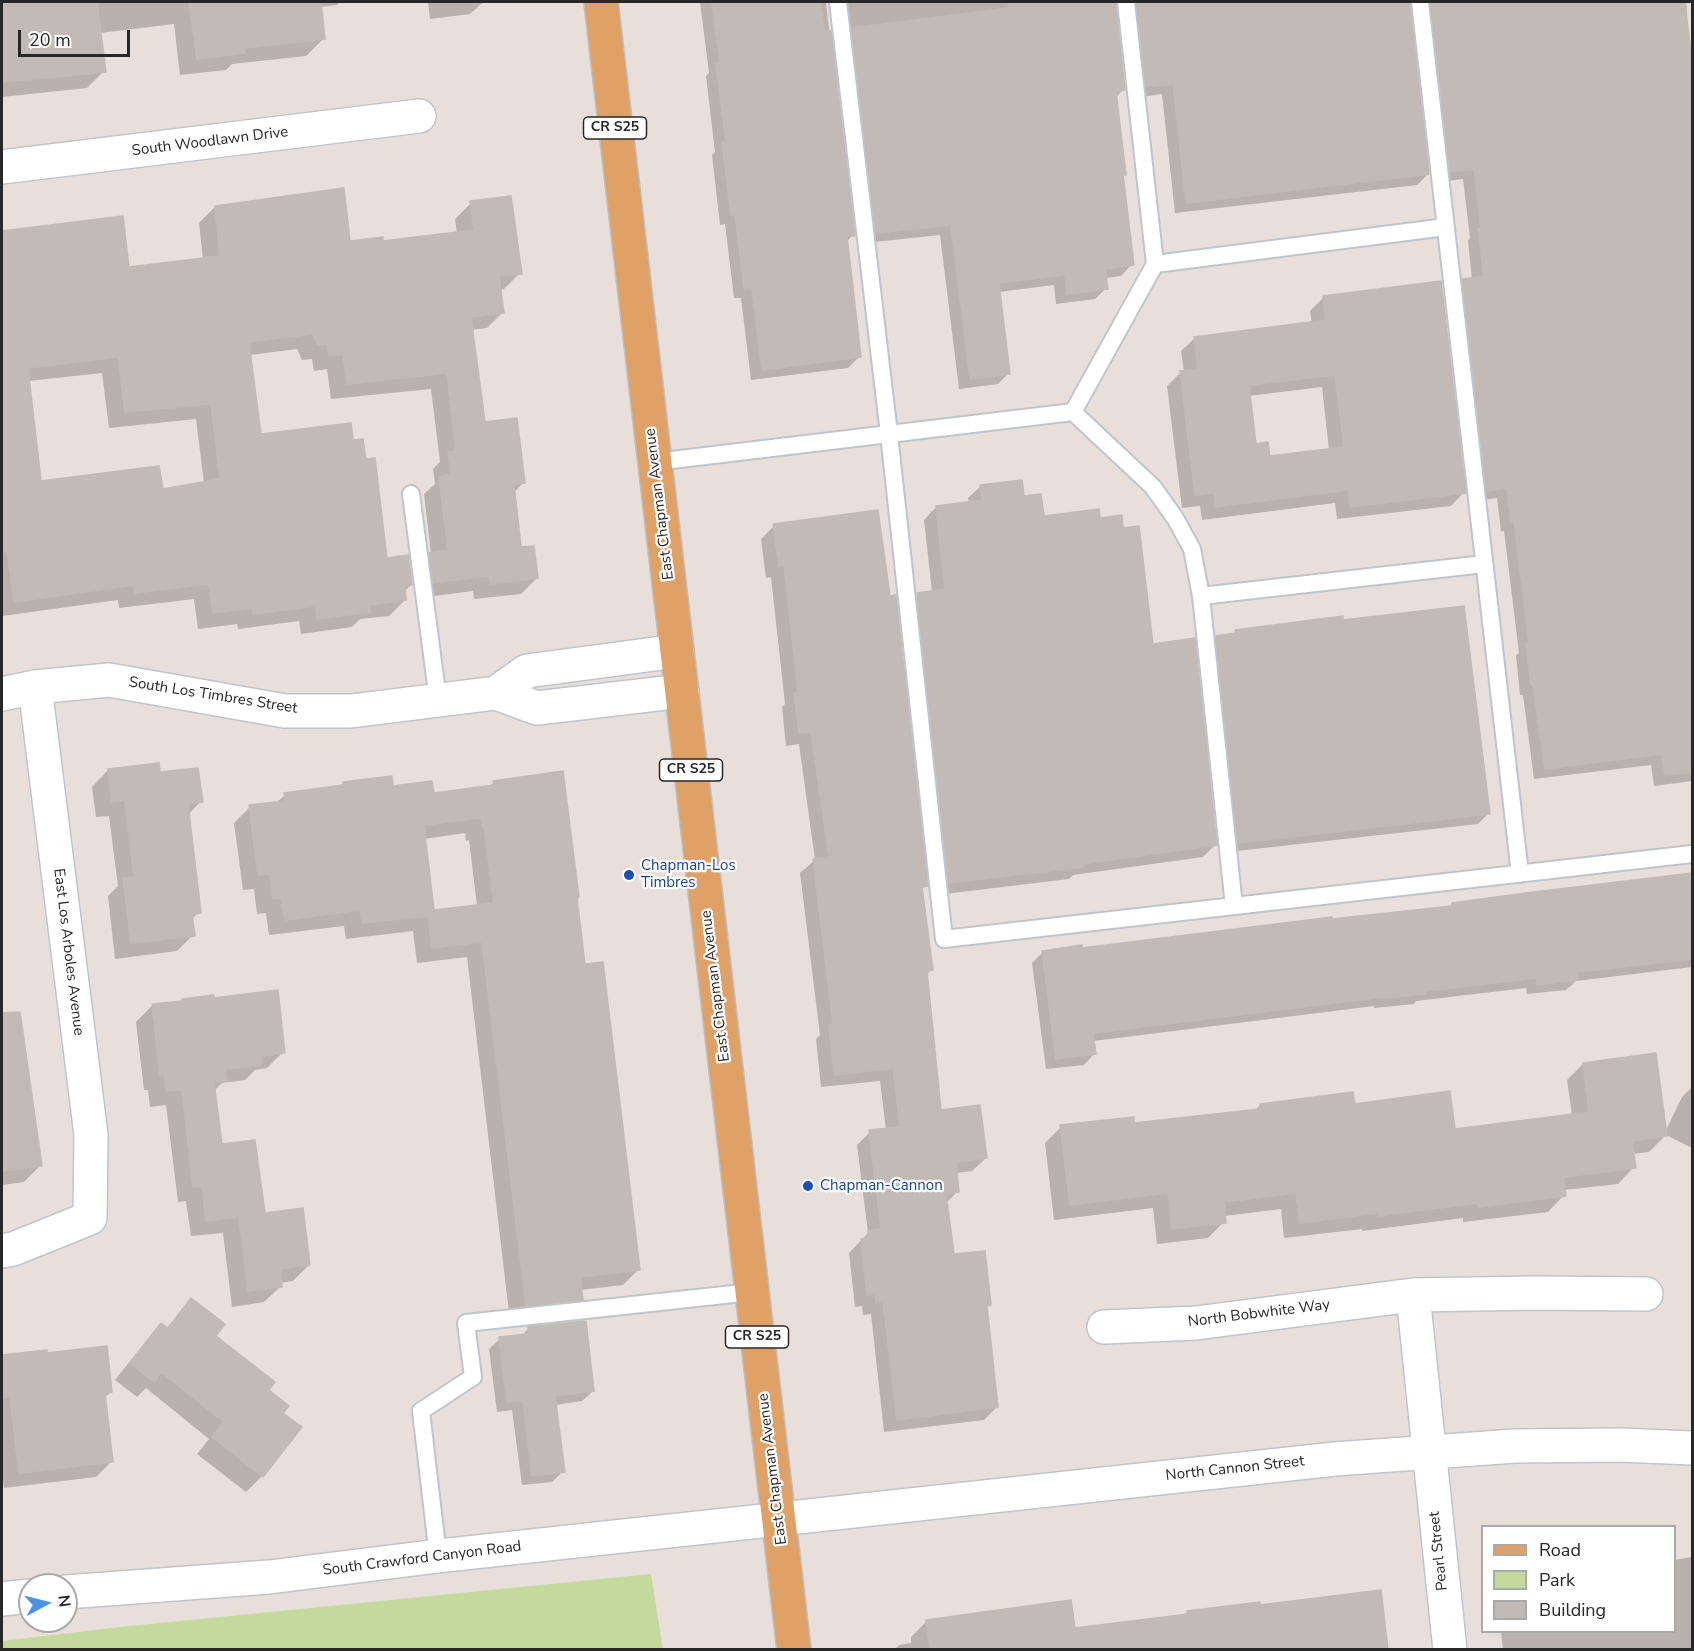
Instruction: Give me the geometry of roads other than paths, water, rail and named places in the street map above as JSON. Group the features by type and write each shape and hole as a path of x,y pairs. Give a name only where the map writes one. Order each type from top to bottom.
{"main road":[{"name":"East Chapman Avenue","path":"601,2 794,1650"}],"street":[{"name":"South Woodlawn Drive","path":"2,167 419,116"},
{"name":"South Los Timbres Street","path":"496,693 527,672 677,651"},
{"name":"South Los Timbres Street","path":"2,694 35,687 109,680 285,711 351,711 496,693 537,708 682,691"},
{"name":"East Los Arboles Avenue","path":"2,1251 13,1249 90,1218 91,1136 35,687"},
{"name":"North Bobwhite Way","path":"1104,1328 1196,1323 1413,1295 1646,1294"},
{"path":"1413,1295 1428,1452"},
{"name":"North Cannon Street","path":"778,1518 1162,1476 1428,1452 1515,1446 1608,1445 1692,1448"},
{"name":"Pearl Street","path":"1428,1452 1450,1650"},
{"name":"South Crawford Canyon Road","path":"78,1591 269,1577 778,1518"},
{"path":"2,1599 18,1597"}],"lane":[{"path":"838,2 889,434 944,939 1692,854"},
{"path":"1073,412 1155,264 1126,2"},
{"path":"1420,2 1520,874"},
{"path":"1155,264 1446,227"},
{"path":"655,462 1073,412 1153,487 1175,518 1192,549 1200,596 1234,906"},
{"path":"411,494 438,700"},
{"path":"1200,596 1484,564"},
{"path":"438,1556 421,1411 473,1377 466,1323 752,1292"}],"place":[{"name":"Chapman-Los Timbres","path":"629,875"},
{"name":"Chapman-Cannon","path":"808,1186"}]}
